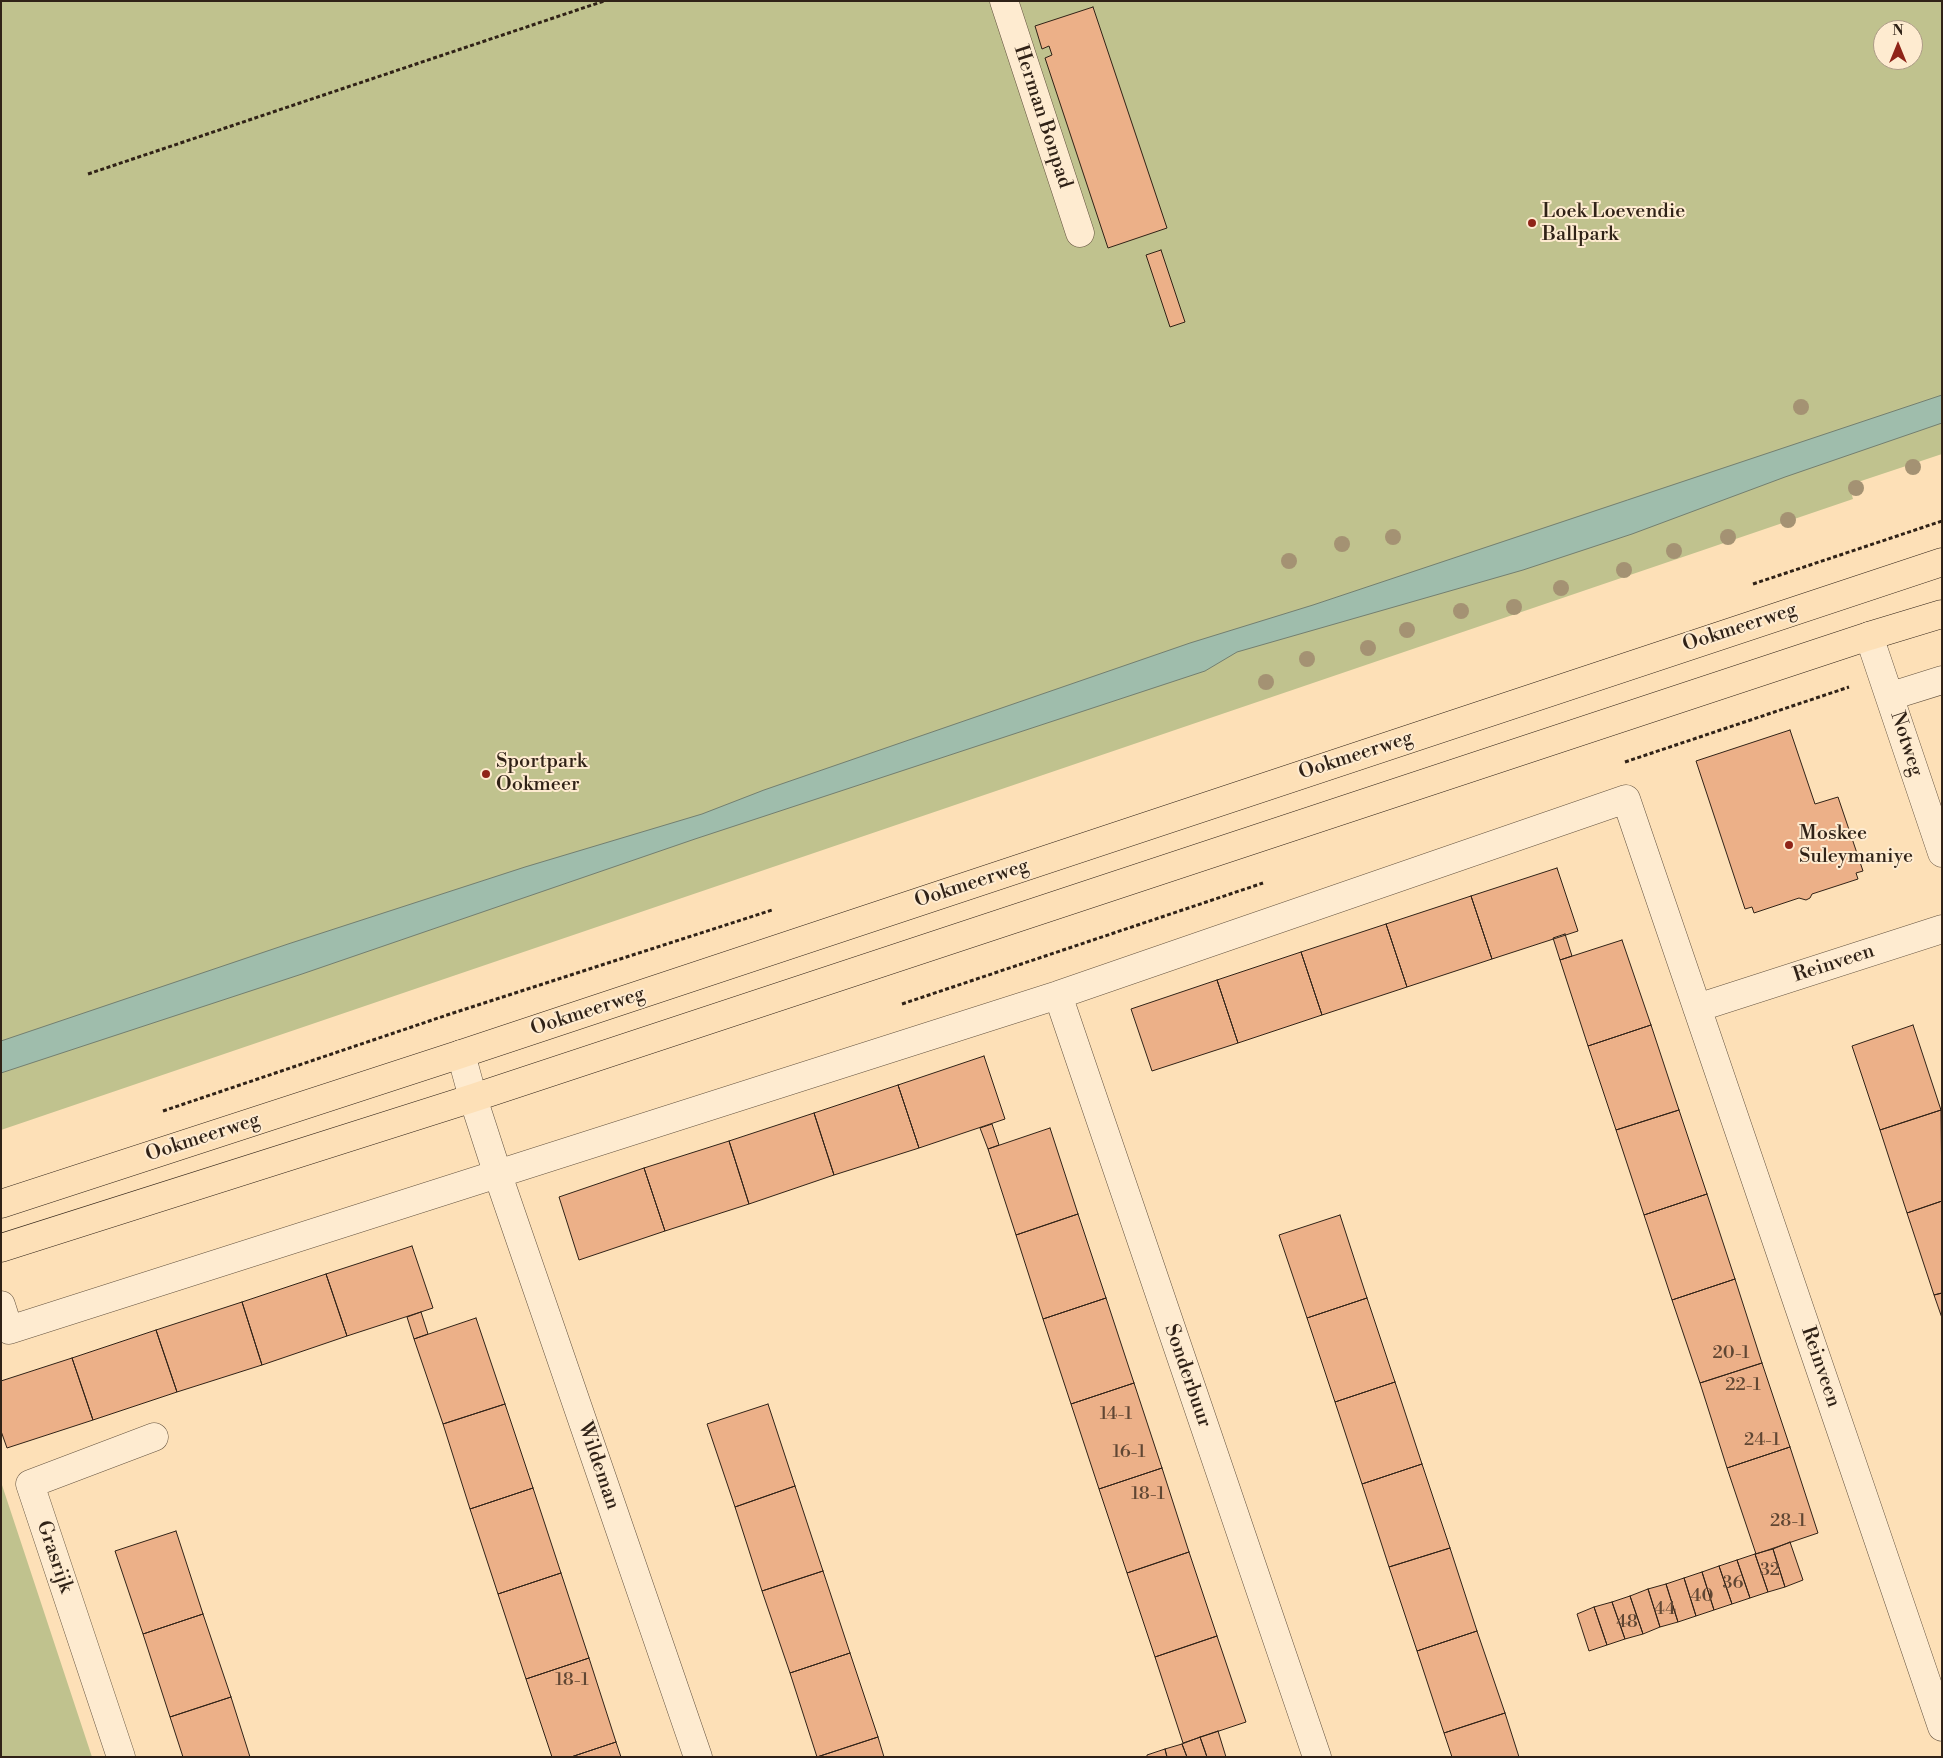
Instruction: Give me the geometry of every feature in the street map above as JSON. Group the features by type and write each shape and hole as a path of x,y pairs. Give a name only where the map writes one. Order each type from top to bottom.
{"main road":[{"name":"Ookmeerweg","path":"1,1204 461,1054 1942,562"},
{"path":"1,1248 473,1098 1869,636 1942,614"}],"street":[{"name":"Herman Bonpad","path":"1004,1 1080,233"},
{"name":"Notweg","path":"1869,636 1942,853"},
{"path":"1887,686 1942,680"},
{"name":"Reinveen","path":"1058,995 1626,799 1942,1727"},
{"name":"Reinveen","path":"1697,1008 1942,929"},
{"path":"1,1305 9,1330 1058,995"},
{"name":"Sonderbuur","path":"1058,995 1317,1757"},
{"name":"Wildeman","path":"461,1054 498,1175 698,1757"},
{"name":"Grasrijk","path":"121,1757 30,1484 154,1437"}],"path":[{"path":"88,174 604,1"},
{"path":"1750,585 1942,521"},
{"path":"1618,764 1887,686"},
{"path":"893,1007 1270,881"},
{"path":"161,1111 450,1014 777,908"}],"green space":[{"name":"Sportpark Ookmeer","path":"1,1 1942,1 1942,454 1849,485 1853,499 1,1130"},
{"path":"1,1482 92,1757 1,1757"}],"shaded area":[{"path":"1942,395 1942,423 1785,477 1632,534 1523,570 1237,652 1205,671 695,839 302,974 1,1073 1,1041 288,944 525,867 702,814 764,790 1190,643 1313,605"}],"building":[{"path":"1093,7 1167,228 1108,248 1045,58 1052,55 1049,46 1042,49 1035,26"},
{"path":"1161,250 1185,322 1170,327 1146,255"},
{"name":"Moskee Suleymaniye","path":"1790,730 1815,804 1838,797 1863,871 1856,873 1858,879 1812,894 1806,900 1799,898 1754,913 1752,907 1745,909 1696,761"},
{"path":"1557,868 1578,931 1492,959 1471,896"},
{"path":"1471,896 1492,959 1407,987 1386,924"},
{"path":"1386,924 1407,987 1322,1015 1301,952"},
{"path":"1565,934 1572,956 1560,960 1553,938"},
{"path":"1622,940 1651,1025 1588,1046 1560,960"},
{"path":"1301,952 1322,1015 1238,1043 1217,980"},
{"path":"1217,980 1238,1043 1152,1071 1131,1009"},
{"path":"1651,1025 1679,1110 1616,1130 1588,1046"},
{"path":"1913,1025 1941,1110 1880,1130 1852,1046"},
{"path":"984,1056 1005,1119 919,1148 898,1085"},
{"path":"898,1085 919,1148 834,1175 814,1113"},
{"path":"1679,1110 1707,1194 1644,1215 1616,1130"},
{"path":"1941,1110 1942,1201 1907,1213 1880,1130"},
{"path":"814,1113 834,1175 749,1204 729,1141"},
{"path":"992,1124 999,1145 988,1149 980,1128"},
{"path":"1050,1128 1078,1214 1016,1235 988,1149"},
{"path":"729,1141 749,1204 665,1231 644,1168"},
{"path":"644,1168 665,1231 579,1260 559,1197"},
{"path":"1707,1194 1735,1279 1672,1300 1644,1215"},
{"path":"1942,1201 1942,1293 1934,1295 1907,1213"},
{"path":"1078,1214 1106,1298 1043,1319 1016,1235"},
{"path":"1340,1215 1367,1298 1307,1318 1279,1235"},
{"path":"412,1246 433,1308 347,1336 326,1274"},
{"path":"326,1274 347,1336 262,1365 242,1302"},
{"path":"1735,1279 1762,1363 1700,1383 1672,1300"},
{"path":"1942,1293 1942,1318 1934,1295"},
{"path":"1106,1298 1134,1383 1071,1404 1043,1319"},
{"path":"1367,1298 1395,1382 1335,1402 1307,1318"},
{"path":"242,1302 262,1365 177,1392 156,1330"},
{"path":"421,1312 428,1334 414,1339 407,1317"},
{"path":"476,1318 505,1404 443,1424 414,1339"},
{"path":"156,1330 177,1392 93,1420 72,1358"},
{"path":"72,1358 93,1420 7,1448 1,1431 1,1381"},
{"path":"1762,1363 1790,1447 1727,1468 1700,1383"},
{"path":"1395,1382 1422,1464 1362,1484 1335,1402"},
{"path":"1134,1383 1162,1468 1099,1489 1071,1404"},
{"path":"505,1404 533,1488 470,1509 443,1424"},
{"path":"768,1404 795,1486 735,1507 707,1424"},
{"path":"1790,1447 1818,1533 1756,1554 1727,1468"},
{"path":"1422,1464 1450,1548 1389,1567 1362,1484"},
{"path":"1162,1468 1189,1552 1127,1573 1099,1489"},
{"path":"795,1486 823,1571 762,1591 735,1507"},
{"path":"533,1488 561,1573 498,1594 470,1509"},
{"path":"176,1531 203,1614 143,1634 115,1551"},
{"path":"1790,1542 1803,1580 1785,1587 1773,1549"},
{"path":"1450,1548 1477,1631 1417,1651 1389,1567"},
{"path":"1773,1549 1785,1587 1768,1592 1755,1554"},
{"path":"1189,1552 1217,1636 1155,1657 1127,1573"},
{"path":"1755,1554 1768,1592 1750,1598 1737,1560"},
{"path":"1737,1560 1750,1598 1732,1604 1719,1566"},
{"path":"1719,1566 1732,1604 1714,1610 1702,1572"},
{"path":"823,1571 850,1653 790,1673 762,1591"},
{"path":"1702,1572 1714,1610 1696,1616 1684,1578"},
{"path":"561,1573 589,1658 526,1679 498,1594"},
{"path":"1684,1578 1696,1616 1678,1622 1666,1584"},
{"path":"1666,1584 1678,1622 1660,1627 1648,1589"},
{"path":"1648,1589 1660,1627 1643,1634 1630,1596"},
{"path":"1630,1596 1643,1634 1625,1639 1612,1602"},
{"path":"1612,1602 1625,1639 1607,1645 1594,1607"},
{"path":"1594,1607 1607,1645 1589,1651 1577,1614"},
{"path":"203,1614 231,1697 170,1717 143,1634"},
{"path":"1477,1631 1505,1713 1444,1733 1417,1651"},
{"path":"1217,1636 1246,1722 1183,1743 1155,1657"},
{"path":"850,1653 878,1737 817,1757 790,1673"},
{"path":"589,1658 616,1742 571,1757 552,1757 526,1679"},
{"path":"231,1697 250,1757 183,1757 170,1717"},
{"path":"1505,1713 1519,1757 1452,1757 1444,1733"},
{"path":"1218,1731 1226,1757 1207,1757 1200,1737"},
{"path":"878,1737 884,1757 817,1757"},
{"path":"1200,1737 1207,1757 1187,1757 1182,1744"},
{"path":"616,1742 621,1757 571,1757"},
{"path":"1182,1744 1187,1757 1167,1757 1165,1749"},
{"path":"1165,1749 1167,1757 1147,1757 1147,1755"}],"place":[{"name":"Loek Loevendie Ballpark","path":"1532,223"},
{"name":"Sportpark Ookmeer","path":"486,774"},
{"name":"Moskee Suleymaniye","path":"1789,845"}]}
